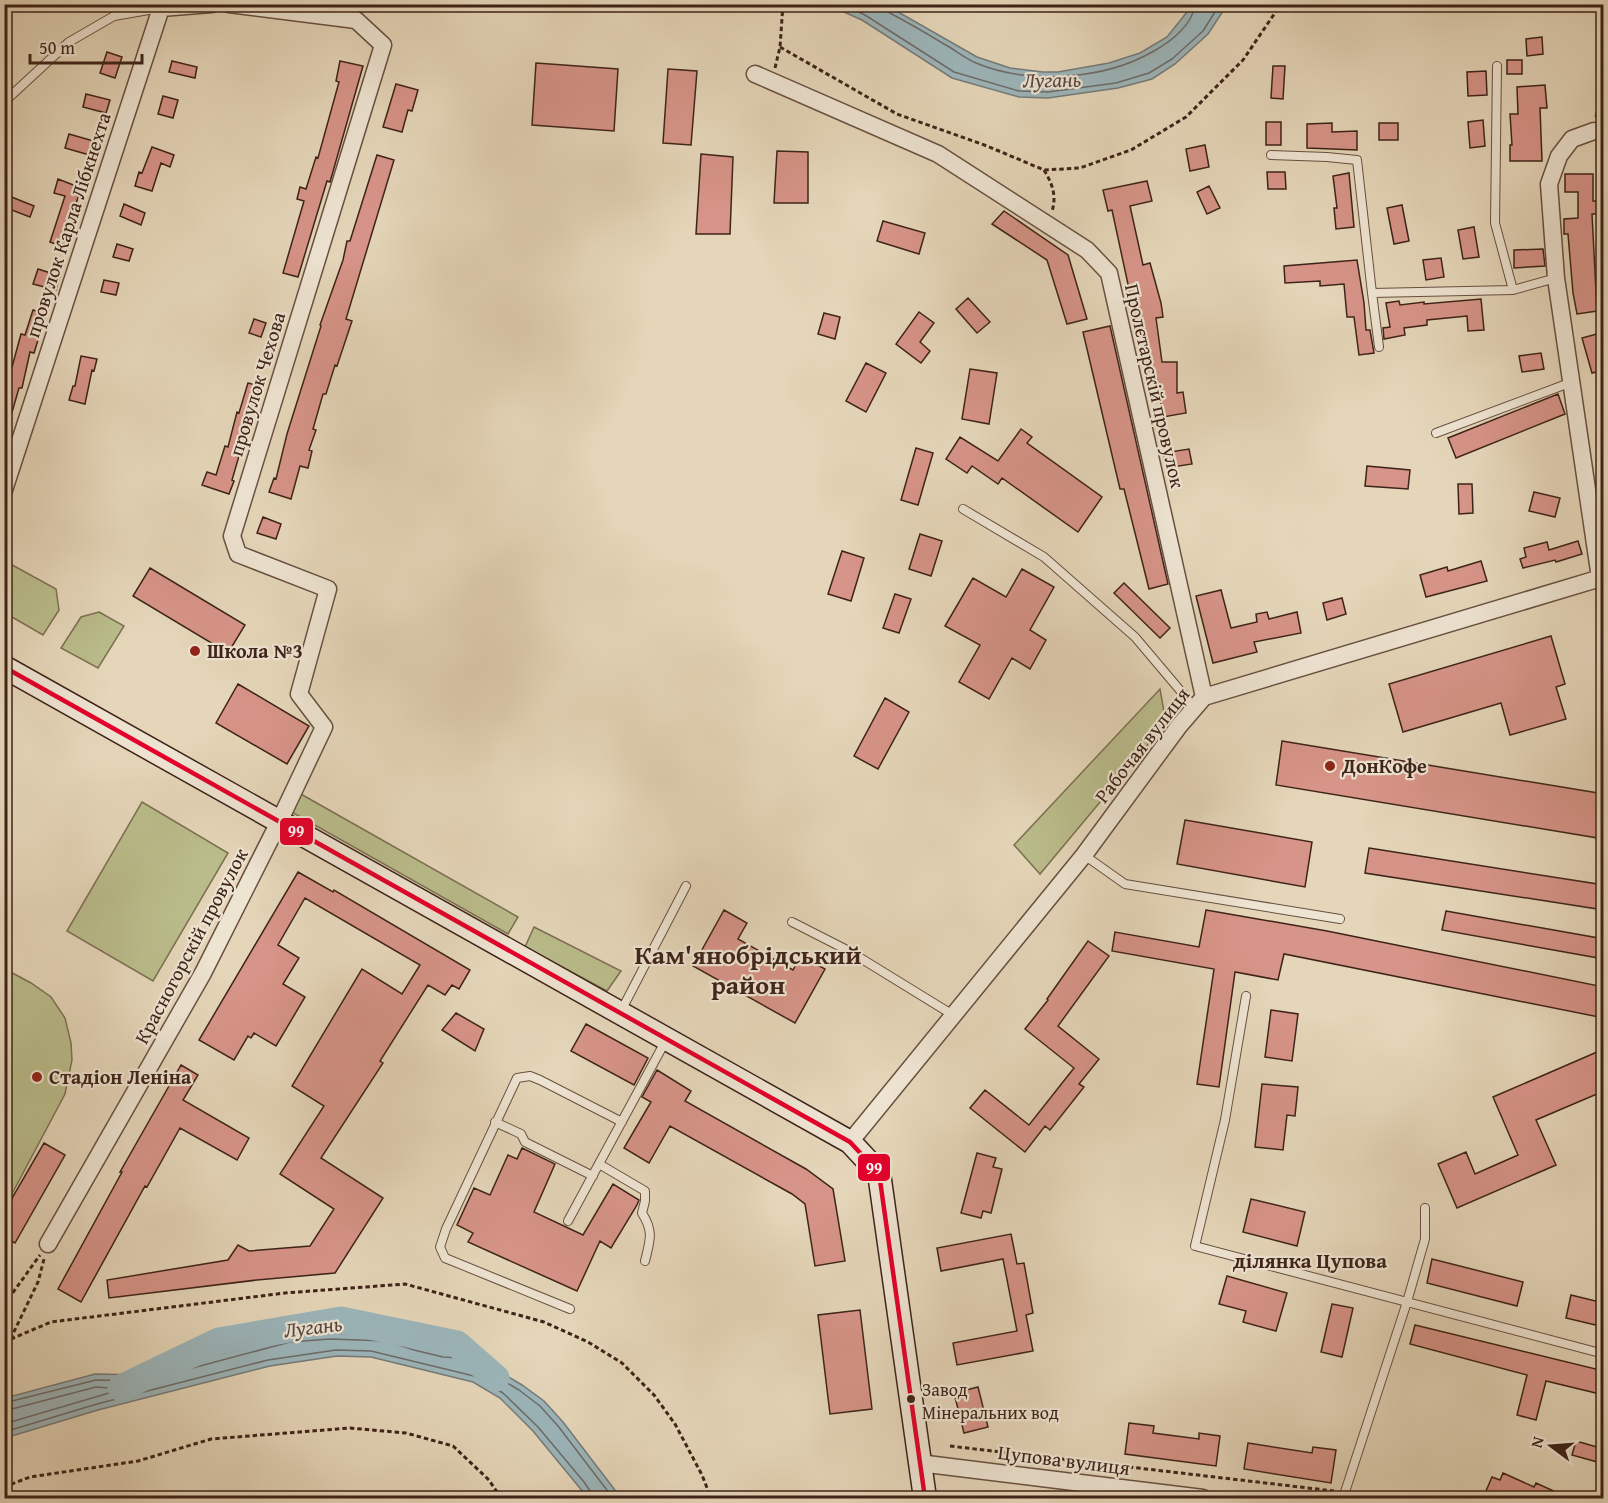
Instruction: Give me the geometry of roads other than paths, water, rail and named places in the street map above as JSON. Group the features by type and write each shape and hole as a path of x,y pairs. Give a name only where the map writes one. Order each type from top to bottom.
{"street":[{"path":"161,8 211,4"},
{"name":"провулок Чехова","path":"230,4 356,20 383,45 232,536 238,554 328,589 298,694 324,727 279,822"},
{"name":"провулок Карла Лібкнехта","path":"4,490 161,8"},
{"name":"Пролєтарскій провулок","path":"755,74 939,154 1087,250 1109,273 1199,702"},
{"path":"1594,130 1572,139 1559,156 1549,184 1556,278 1602,578"},
{"name":"Рабочая вулиця","path":"849,1142 1084,855 1199,702 1602,578"},
{"path":"4,667 849,1142 879,1173 925,1498"},
{"name":"Красногорскій провулок","path":"48,1244 203,973 279,822"},
{"name":"Цупова вулиця","path":"919,1463 1203,1498"}],"lane":[{"path":"4,102 69,42 114,16 161,8"},
{"path":"1497,66 1495,223 1513,290"},
{"path":"1271,155 1357,160 1379,347"},
{"path":"1372,293 1513,290 1556,278"},
{"path":"1436,433 1572,382"},
{"path":"963,508 1044,557 1135,637 1199,702"},
{"path":"1084,855 1125,884 1340,918"},
{"path":"620,1013 686,886"},
{"path":"792,922 849,951 953,1015"},
{"path":"1246,996 1225,1120 1195,1246 1604,1354"},
{"path":"568,1221 667,1039"},
{"path":"570,1309 445,1258 440,1247 446,1229 517,1078 530,1076 540,1080 622,1122"},
{"path":"495,1122 521,1134 525,1142 592,1176"},
{"path":"599,1164 645,1191 642,1213 649,1224 651,1237 645,1261"},
{"path":"1344,1495 1407,1302 1425,1239 1425,1208"}],"water":[{"path":"828,5 886,5 977,57 1010,68 1058,72 1109,63 1140,53 1167,37 1190,5 1227,5 1208,34 1175,64 1152,79 1118,88 1048,98 1019,97 952,78 862,20"},
{"path":"330,1333 388,1335 415,1345 444,1352 462,1352 477,1358 544,1401 563,1422 621,1498 588,1498 533,1431 500,1398 473,1382 371,1357 337,1356 270,1366 98,1410 5,1438 5,1398 95,1374 142,1375 289,1336"}],"waterway":[{"name":"Лугань","path":"121,1388 219,1341 341,1320 457,1344 496,1378"}],"place":[{"name":"Школа №3","path":"195,651"},
{"name":"ДонКофе","path":"1330,766"},
{"name":"Стадіон Леніна","path":"37,1077"},
{"name":"Завод Мінеральних вод","path":"911,1399"}],"district":[{"name":"Кам'янобрідський район","path":"748,970"},
{"name":"ділянка Цупова","path":"1310,1261"}]}
